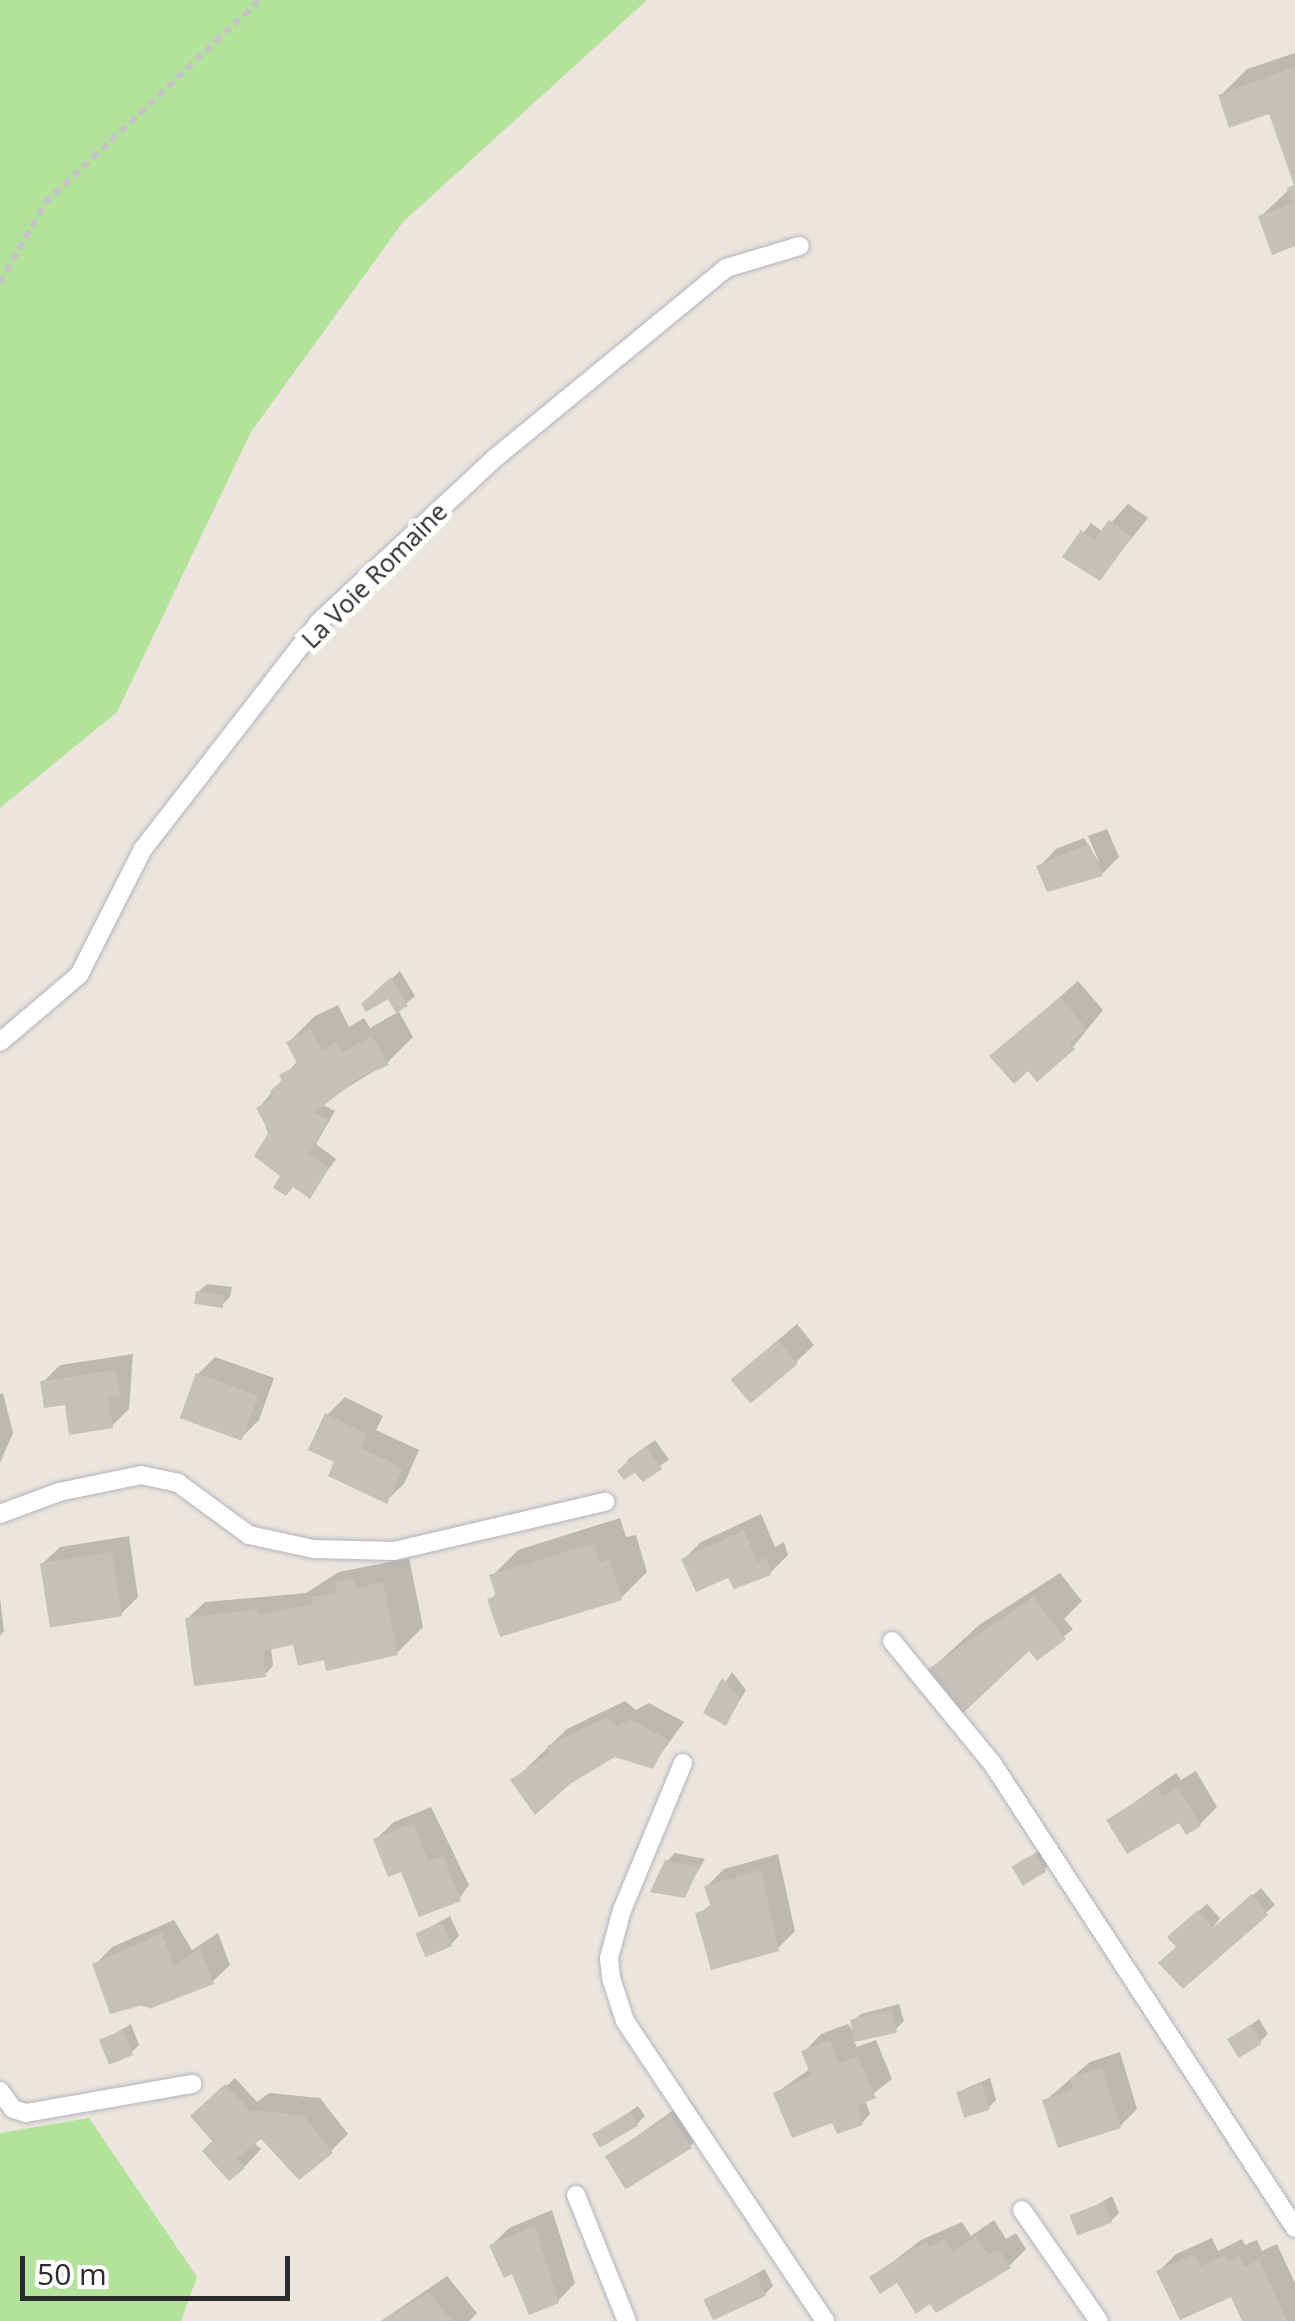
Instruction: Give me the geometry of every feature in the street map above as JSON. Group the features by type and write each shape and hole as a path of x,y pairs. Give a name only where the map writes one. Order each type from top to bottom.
{"lane":[{"name":"La Voie Romaine","path":"0,1042 80,976 143,849 318,623 494,458 726,268 800,246"},
{"path":"0,1514 59,1492 141,1475 178,1483 250,1536 314,1549 394,1551 605,1502"},
{"path":"892,1642 992,1762 1295,2228"},
{"path":"683,1764 622,1910 609,1958 611,1978 626,2020 825,2321"},
{"path":"0,2091 13,2109 26,2113 192,2084"},
{"path":"576,2195 627,2321"},
{"path":"1022,2210 1099,2321"}],"path":[{"path":"0,283 45,203 260,0"}],"green space":[{"path":"0,0 647,0 403,222 251,432 117,712 0,808"},
{"path":"89,2118 197,2277 181,2321 0,2321 0,2133"}],"building":[{"path":"1295,67 1295,246 1272,255 1258,216 1292,204 1287,188 1294,185 1269,114 1229,128 1218,95"},
{"path":"1109,520 1132,537 1100,581 1062,557 1081,530 1094,540"},
{"path":"1089,844 1103,876 1047,892 1036,866"},
{"path":"391,977 408,1006 396,1013 388,999 366,1012 361,1004"},
{"path":"1060,997 1087,1029 1069,1043 1075,1049 1037,1082 1028,1071 1014,1084 989,1056"},
{"path":"311,1029 322,1051 337,1042 343,1052 372,1036 389,1065 359,1078 314,1113 329,1119 309,1153 329,1168 310,1199 293,1187 286,1196 273,1188 280,1176 254,1156 269,1132 256,1108 273,1098 270,1091 282,1081 279,1075 298,1065 286,1042"},
{"path":"196,1291 225,1295 223,1308 194,1304"},
{"path":"778,1340 798,1364 750,1404 731,1380"},
{"path":"116,1370 120,1396 108,1398 113,1428 69,1435 65,1405 44,1408 40,1381"},
{"path":"196,1373 258,1396 242,1441 180,1418"},
{"path":"325,1413 367,1434 361,1448 403,1468 387,1504 328,1476 334,1462 308,1450"},
{"path":"646,1446 662,1469 643,1482 636,1472 624,1480 617,1471"},
{"path":"744,1530 757,1562 767,1558 771,1575 734,1589 728,1578 696,1592 681,1559"},
{"path":"594,1543 600,1562 610,1559 622,1600 500,1637 487,1599 496,1596 489,1575"},
{"path":"112,1552 122,1616 50,1628 40,1563"},
{"path":"354,1578 356,1588 383,1582 398,1655 326,1671 324,1660 298,1666 293,1645 263,1651 266,1677 194,1686 185,1618 257,1609 258,1615 312,1604 311,1597 337,1592 335,1582"},
{"path":"1033,1597 1066,1639 1037,1661 1029,1651 959,1717 924,1672"},
{"path":"722,1678 740,1699 726,1726 703,1713"},
{"path":"607,1717 618,1726 630,1719 668,1740 653,1769 615,1757 570,1784 535,1815 510,1780 550,1753 547,1746"},
{"path":"1178,1787 1201,1826 1186,1835 1179,1823 1127,1854 1106,1820 1158,1788 1163,1796"},
{"path":"414,1823 428,1861 443,1856 461,1901 419,1917 401,1872 388,1877 373,1839"},
{"path":"1035,1853 1046,1872 1023,1886 1012,1866"},
{"path":"665,1860 699,1867 685,1898 650,1892"},
{"path":"761,1870 779,1951 711,1970 695,1913 711,1908 704,1886"},
{"path":"1252,1894 1268,1915 1183,1989 1158,1963 1176,1947 1167,1937 1198,1910 1213,1928"},
{"path":"442,1922 452,1946 425,1957 415,1933"},
{"path":"162,1933 174,1966 200,1948 214,1984 149,2009 147,2004 110,2014 92,1964"},
{"path":"892,2010 897,2032 855,2042 850,2020"},
{"path":"1250,2025 1262,2044 1239,2058 1227,2039"},
{"path":"123,2030 133,2055 109,2065 99,2040"},
{"path":"830,2040 839,2063 858,2056 876,2098 857,2106 863,2125 837,2134 832,2123 792,2138 773,2093 811,2076 801,2051"},
{"path":"1102,2068 1121,2128 1058,2148 1042,2100 1073,2090 1070,2078"},
{"path":"225,2084 249,2110 303,2115 333,2153 299,2180 261,2139 236,2159 245,2168 229,2181 202,2151 212,2141 190,2116"},
{"path":"982,2084 990,2110 964,2118 956,2092"},
{"path":"630,2112 638,2126 600,2148 592,2134"},
{"path":"671,2115 692,2148 626,2189 605,2156"},
{"path":"1104,2202 1112,2223 1077,2236 1069,2215"},
{"path":"535,2226 559,2303 529,2315 512,2274 504,2278 489,2245"},
{"path":"976,2236 988,2255 998,2249 1011,2268 936,2313 930,2304 916,2314 897,2283 880,2294 869,2277 926,2241 930,2247 944,2238 953,2252"},
{"path":"1194,2254 1201,2266 1225,2255 1227,2261 1239,2255 1244,2267 1260,2260 1287,2321 1242,2321 1231,2297 1180,2320 1156,2271"},
{"path":"756,2275 766,2296 713,2320 703,2300"},
{"path":"429,2292 452,2321 381,2321"}]}
